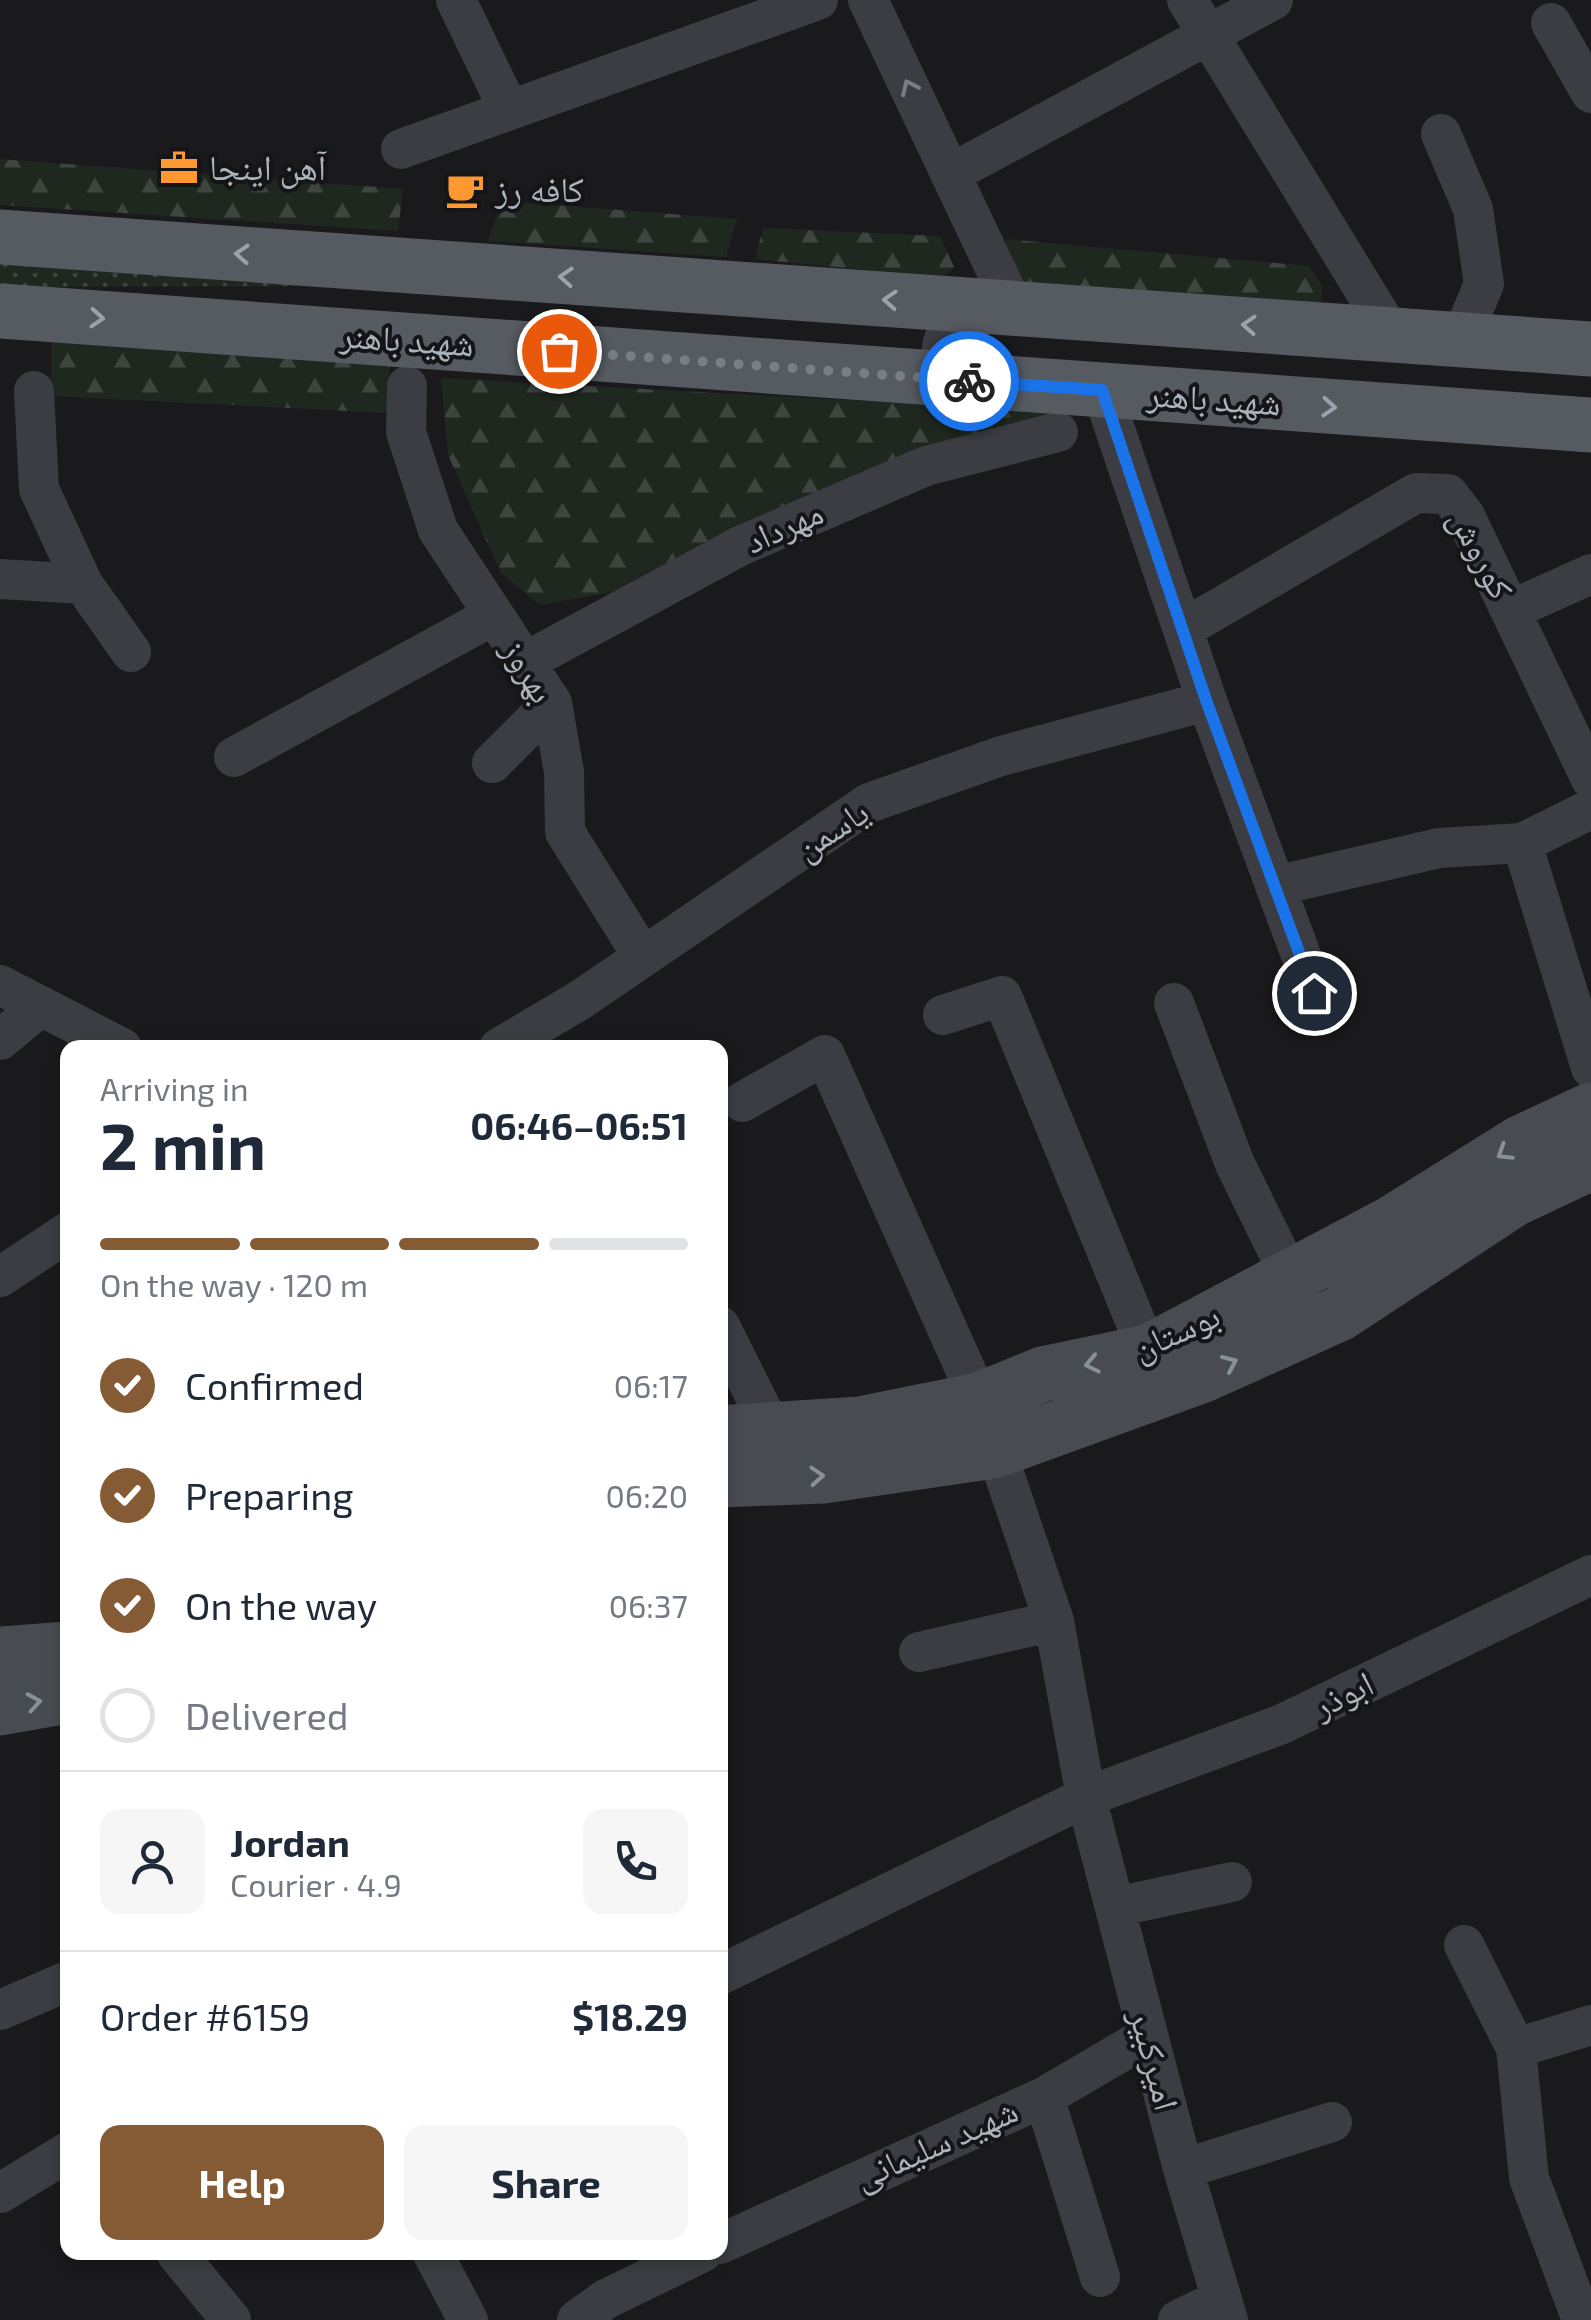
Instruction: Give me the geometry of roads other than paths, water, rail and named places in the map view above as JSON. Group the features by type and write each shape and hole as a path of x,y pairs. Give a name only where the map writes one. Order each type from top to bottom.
{"main road":[{"path":"0,237 1591,349"},
{"path":"204,325 247,311 314,305 326,292 326,281 294,258"},
{"name":"شهید باهنر","path":"0,311 1591,425"}],"street":[{"path":"456,0 509,110"},
{"path":"401,149 818,0"},
{"path":"868,0 1014,308 958,321 944,332 942,347 952,363 975,382"},
{"path":"950,174 1198,16 1273,0"},
{"path":"1198,16 1392,334"},
{"path":"1551,22 1591,93"},
{"path":"1441,134 1473,209 1484,284 1461,340"},
{"name":"بهروز","path":"407,386 406,432 438,530 552,702 564,772 565,832 642,957"},
{"path":"1102,390 1206,700 1314,993"},
{"path":"34,391 39,488 83,584 130,652"},
{"name":"مهرداد","path":"525,662 740,546 926,466 1058,432"},
{"name":"کوروش","path":"1183,630 1416,493 1448,494 1465,516 1591,779"},
{"path":"1511,610 1591,574"},
{"path":"0,579 83,584"},
{"path":"234,757 494,615"},
{"name":"یاسمن","path":"512,1040 869,803 1001,756 1206,700"},
{"path":"492,763 552,702"},
{"path":"1275,886 1439,848 1522,844 1591,809"},
{"path":"1522,844 1591,1068"},
{"path":"0,985 107,1040"},
{"path":"943,1015 1002,996 1148,1352"},
{"path":"1174,1003 1234,1164 1290,1276"},
{"path":"0,1040 41,1006"},
{"name":"امیرکبیر","path":"742,1102 825,1055 979,1400 1054,1621 1086,1798 1183,2169 1225,2310"},
{"name":"بوستان","path":"746,1431 860,1424 979,1400 1043,1374 1148,1352 1392,1223 1520,1143 1591,1110"},
{"name":"بوستان","path":"728,1480 823,1476 994,1451 1201,1376 1339,1314 1514,1199 1591,1163"},
{"path":"0,1277 60,1237"},
{"path":"728,1358 746,1431"},
{"name":"ابوذر","path":"728,1971 1086,1798 1282,1724 1591,1575"},
{"path":"919,1652 1054,1621"},
{"path":"0,1654 60,1649"},
{"path":"0,1708 60,1697"},
{"path":"1115,1907 1232,1882"},
{"path":"1464,1944 1516,2048 1530,2178 1582,2320"},
{"path":"0,2010 60,1984"},
{"path":"1516,2048 1591,2025"},
{"name":"شهید سلیمانی","path":"728,2240 1044,2097 1148,2036"},
{"path":"1044,2097 1100,2276"},
{"path":"1183,2169 1332,2122"},
{"path":"0,2192 60,2157"},
{"path":"182,2260 231,2320"},
{"path":"436,2260 468,2320"},
{"path":"577,2320 606,2299 686,2260"},
{"path":"1178,2320 1225,2310"}],"place":[{"name":"آهن اینجا","path":"179,168"},
{"name":"کافه رز","path":"465,190"}]}
